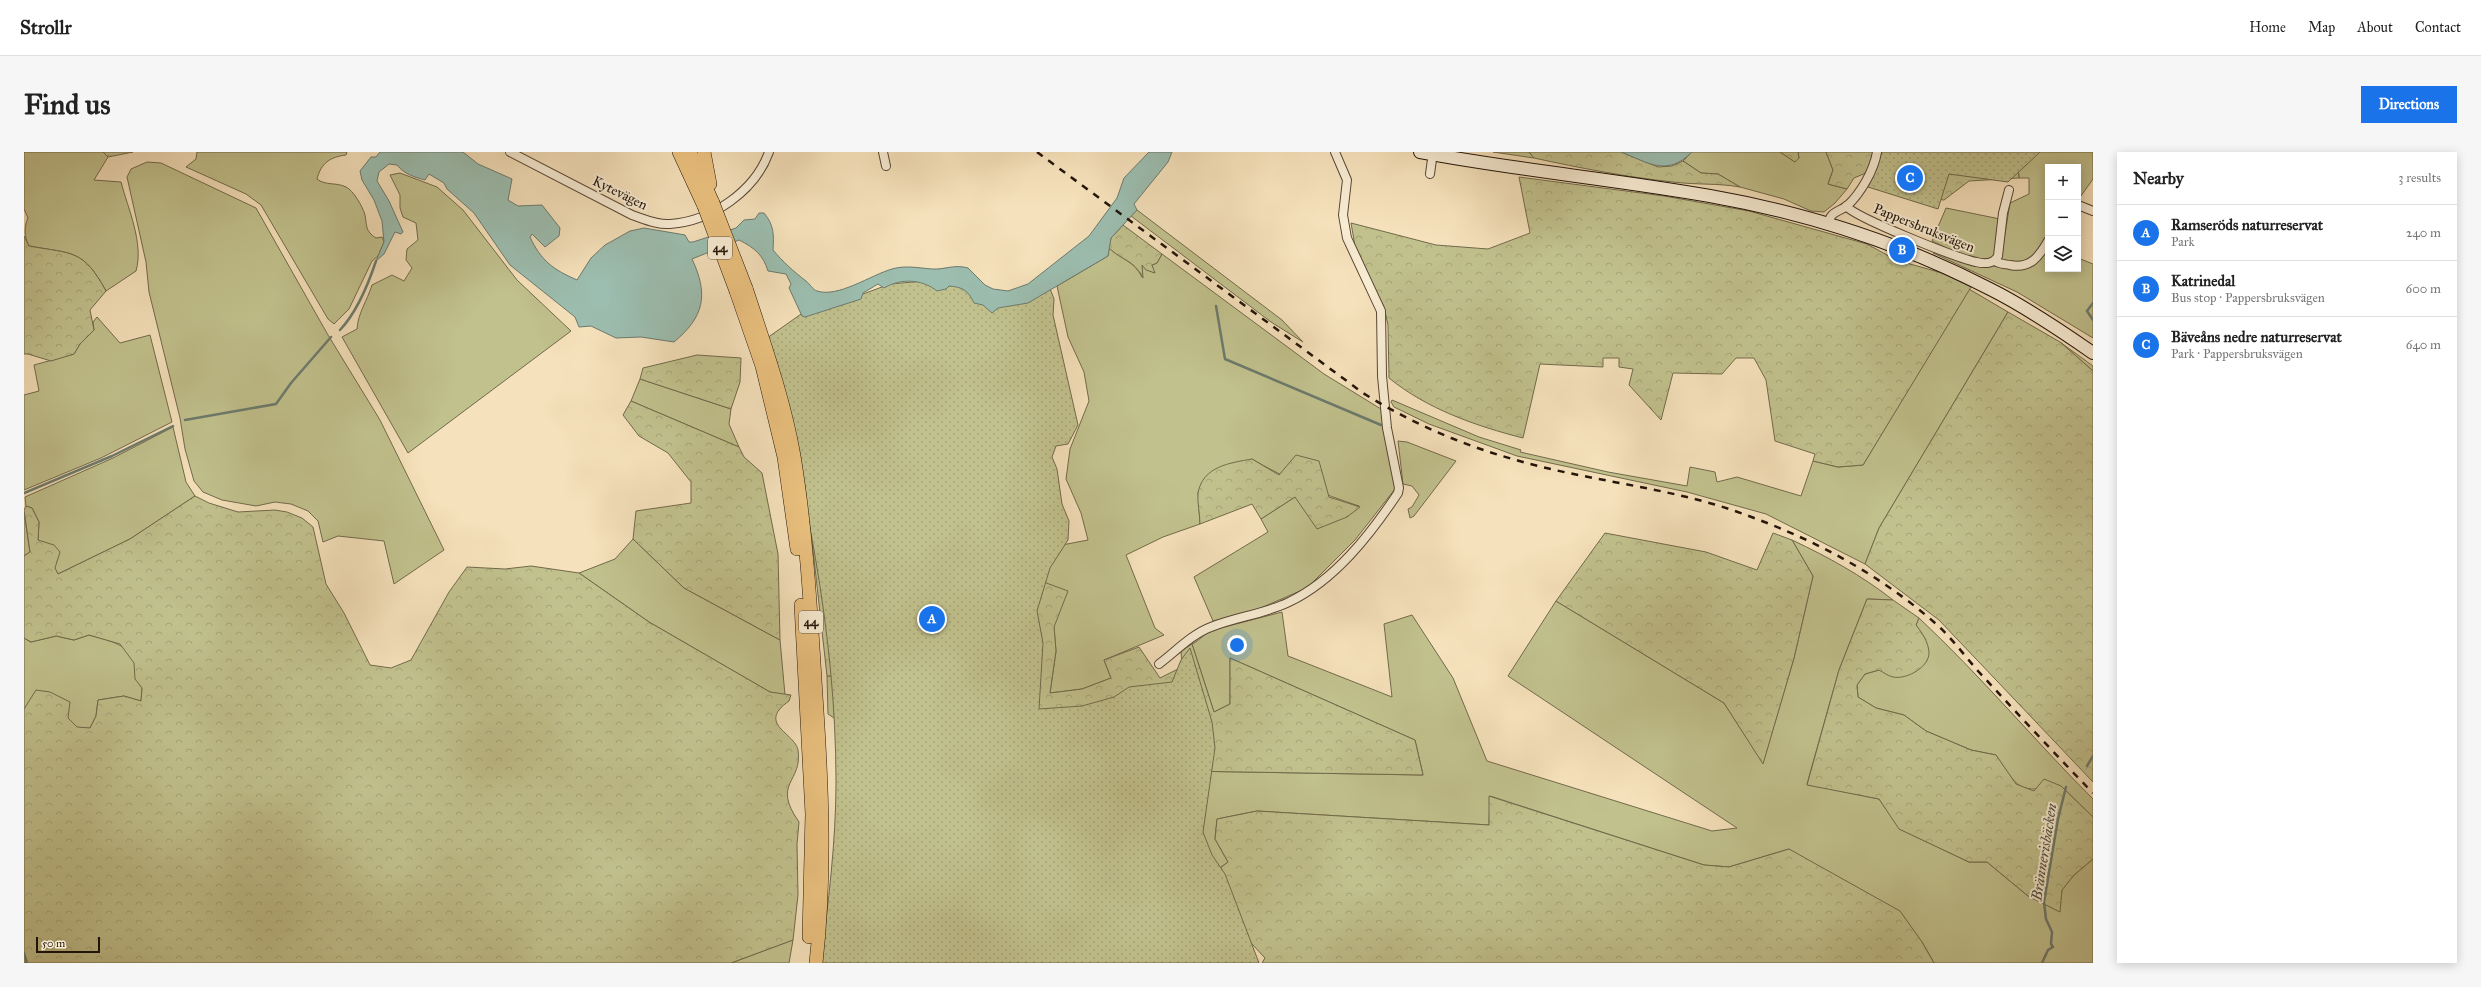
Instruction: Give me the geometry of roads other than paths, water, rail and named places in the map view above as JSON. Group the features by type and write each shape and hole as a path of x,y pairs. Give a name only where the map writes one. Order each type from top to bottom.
{"main road":[{"name":"44","path":"679,152 708,205"},
{"name":"44","path":"690,152 708,205 770,362 794,455 807,556 820,757 822,871 816,963"},
{"path":"704,152 708,205"},
{"name":"44","path":"741,289 784,456 798,556 812,814 812,878 807,963"}],"street":[{"name":"Kytevägen","path":"510,152 632,215 651,222 669,224 686,221 711,211 743,193 757,178 769,152"},
{"path":"883,152 886,166"},
{"path":"1159,664 1211,627 1289,602 1313,588 1336,568 1365,537 1398,493 1399,488 1387,428 1382,376 1381,311 1347,238 1343,215 1347,180 1335,152"},
{"path":"1420,152 1710,196 1764,207 1828,224 1902,250 1991,289 2050,324 2093,353"},
{"path":"1828,224 1834,212 1846,206 1870,174 1877,152"},
{"path":"1430,174 1433,153"},
{"path":"1995,261 1998,256 2003,212 2009,190"},
{"name":"Pappersbruksvägen","path":"1846,206 1863,217 1944,251 1976,262 1988,263 1995,261 2019,267 2029,264 2041,254 2045,247"},
{"path":"2081,206 2093,211"}],"waterway":[{"path":"340,330 357,307 376,261"},
{"name":"Brännerisbäcken","path":"2093,303 2087,311 2093,320"},
{"path":"1216,306 1225,359 1381,425"},
{"path":"185,420 276,404 291,383 331,337"},
{"path":"24,493 112,456 173,426"},
{"name":"Brännerisbäcken","path":"2087,766 2093,756"},
{"name":"Brännerisbäcken","path":"2042,963 2048,950 2053,947 2051,944 2052,932 2046,919 2044,902 2058,819 2066,787"},
{"path":"24,953 27,963"}],"railway":[{"path":"1037,152 1363,393 1400,414 1457,440 1516,460 1544,468 1660,491 1746,515 1821,547 1869,574 1914,605 1941,628 1978,671 2093,793"}],"place":[{"name":"Bäveåns nedre naturreservat","path":"1910,178"},
{"name":"Katrinedal","path":"1902,250"},
{"name":"Ramseröds naturreservat","path":"932,619"}]}
